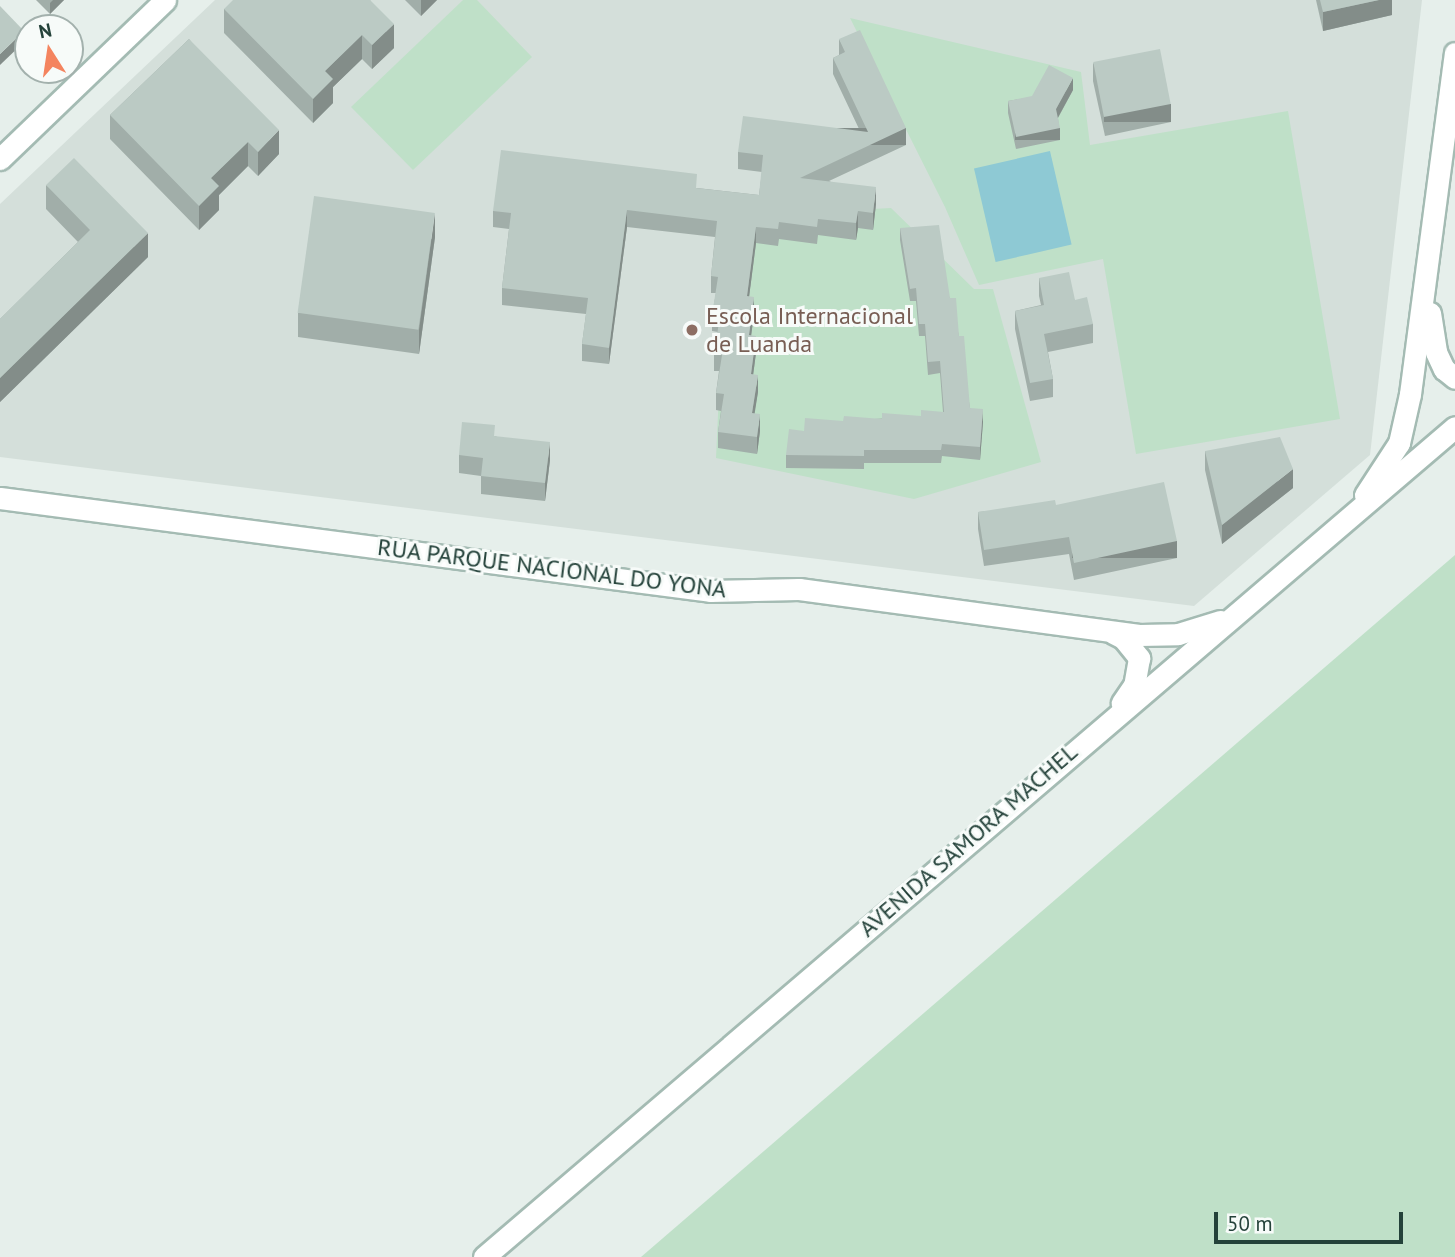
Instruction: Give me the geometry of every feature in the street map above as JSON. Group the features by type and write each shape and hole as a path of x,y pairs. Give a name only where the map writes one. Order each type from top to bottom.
{"street":[{"path":"0,159 165,0"},
{"path":"1349,518 1399,443 1426,283 1455,53"},
{"path":"1426,283 1436,352 1444,369 1455,378"},
{"name":"AVENIDA SAMORA MACHEL","path":"484,1257 1118,711 1238,613 1455,427"},
{"name":"RUA PARQUE NACIONAL DO YONA","path":"0,498 710,591 799,589 1139,635 1178,634 1238,613"},
{"name":"RUA PARQUE NACIONAL DO YONA","path":"1105,629 1123,638 1139,658 1134,685 1118,711"}],"shaded area":[{"name":"Escola Internacional de Luanda","path":"215,0 1422,0 1370,455 1194,606 0,457 0,204"}],"green space":[{"path":"463,0 477,0 532,57 413,170 351,107"},
{"path":"850,18 1081,72 1090,145 1288,111 1340,419 1136,454 1103,259 979,285 945,207"},
{"path":"891,208 974,289 993,289 1041,462 914,499 716,458 727,217"},
{"path":"1455,555 1455,1257 641,1257"}],"water":[{"path":"1050,151 1072,245 996,262 974,169"}],"building":[{"path":"233,0 370,0 394,24 372,45 362,35 325,71 333,79 313,99 224,9"},
{"path":"1320,0 1379,0 1323,12"},
{"path":"0,6 14,21 14,41 0,54"},
{"path":"860,30 906,128 800,178 876,187 873,213 858,211 856,223 818,219 817,227 779,222 778,229 756,227 747,296 754,297 749,335 756,336 751,374 758,375 752,413 760,414 757,437 718,432 724,394 716,393 722,355 714,354 720,316 712,315 718,277 711,276 717,221 627,210 609,348 582,344 588,298 502,288 511,213 493,211 501,150 697,174 696,188 759,195 763,155 738,152 743,116 868,132 833,58 845,52 839,39"},
{"path":"189,39 279,130 258,152 248,142 211,178 219,186 199,206 110,115"},
{"path":"1160,49 1171,104 1104,117 1093,62"},
{"path":"1049,65 1073,78 1056,109 1060,128 1016,137 1008,101 1032,96"},
{"path":"74,158 148,233 0,378 0,319 90,230 46,185"},
{"path":"314,196 435,213 418,330 298,313"},
{"path":"939,225 950,298 956,298 959,336 964,336 970,408 983,409 980,447 942,444 941,450 864,450 864,456 786,455 789,429 804,431 805,418 843,421 844,416 882,419 882,413 921,416 921,410 944,412 940,361 928,362 925,324 919,324 916,288 910,289 900,228"},
{"path":"1069,272 1075,300 1087,297 1093,324 1044,334 1053,379 1030,383 1015,311 1044,305 1039,278"},
{"path":"462,422 495,425 494,436 550,442 545,483 481,476 483,458 459,455"},
{"path":"1280,437 1293,469 1222,525 1205,451"},
{"path":"1164,482 1177,541 1074,563 1069,537 984,550 978,512 1055,500 1056,505"}],"place":[{"name":"Escola Internacional de Luanda","path":"692,330"}]}
